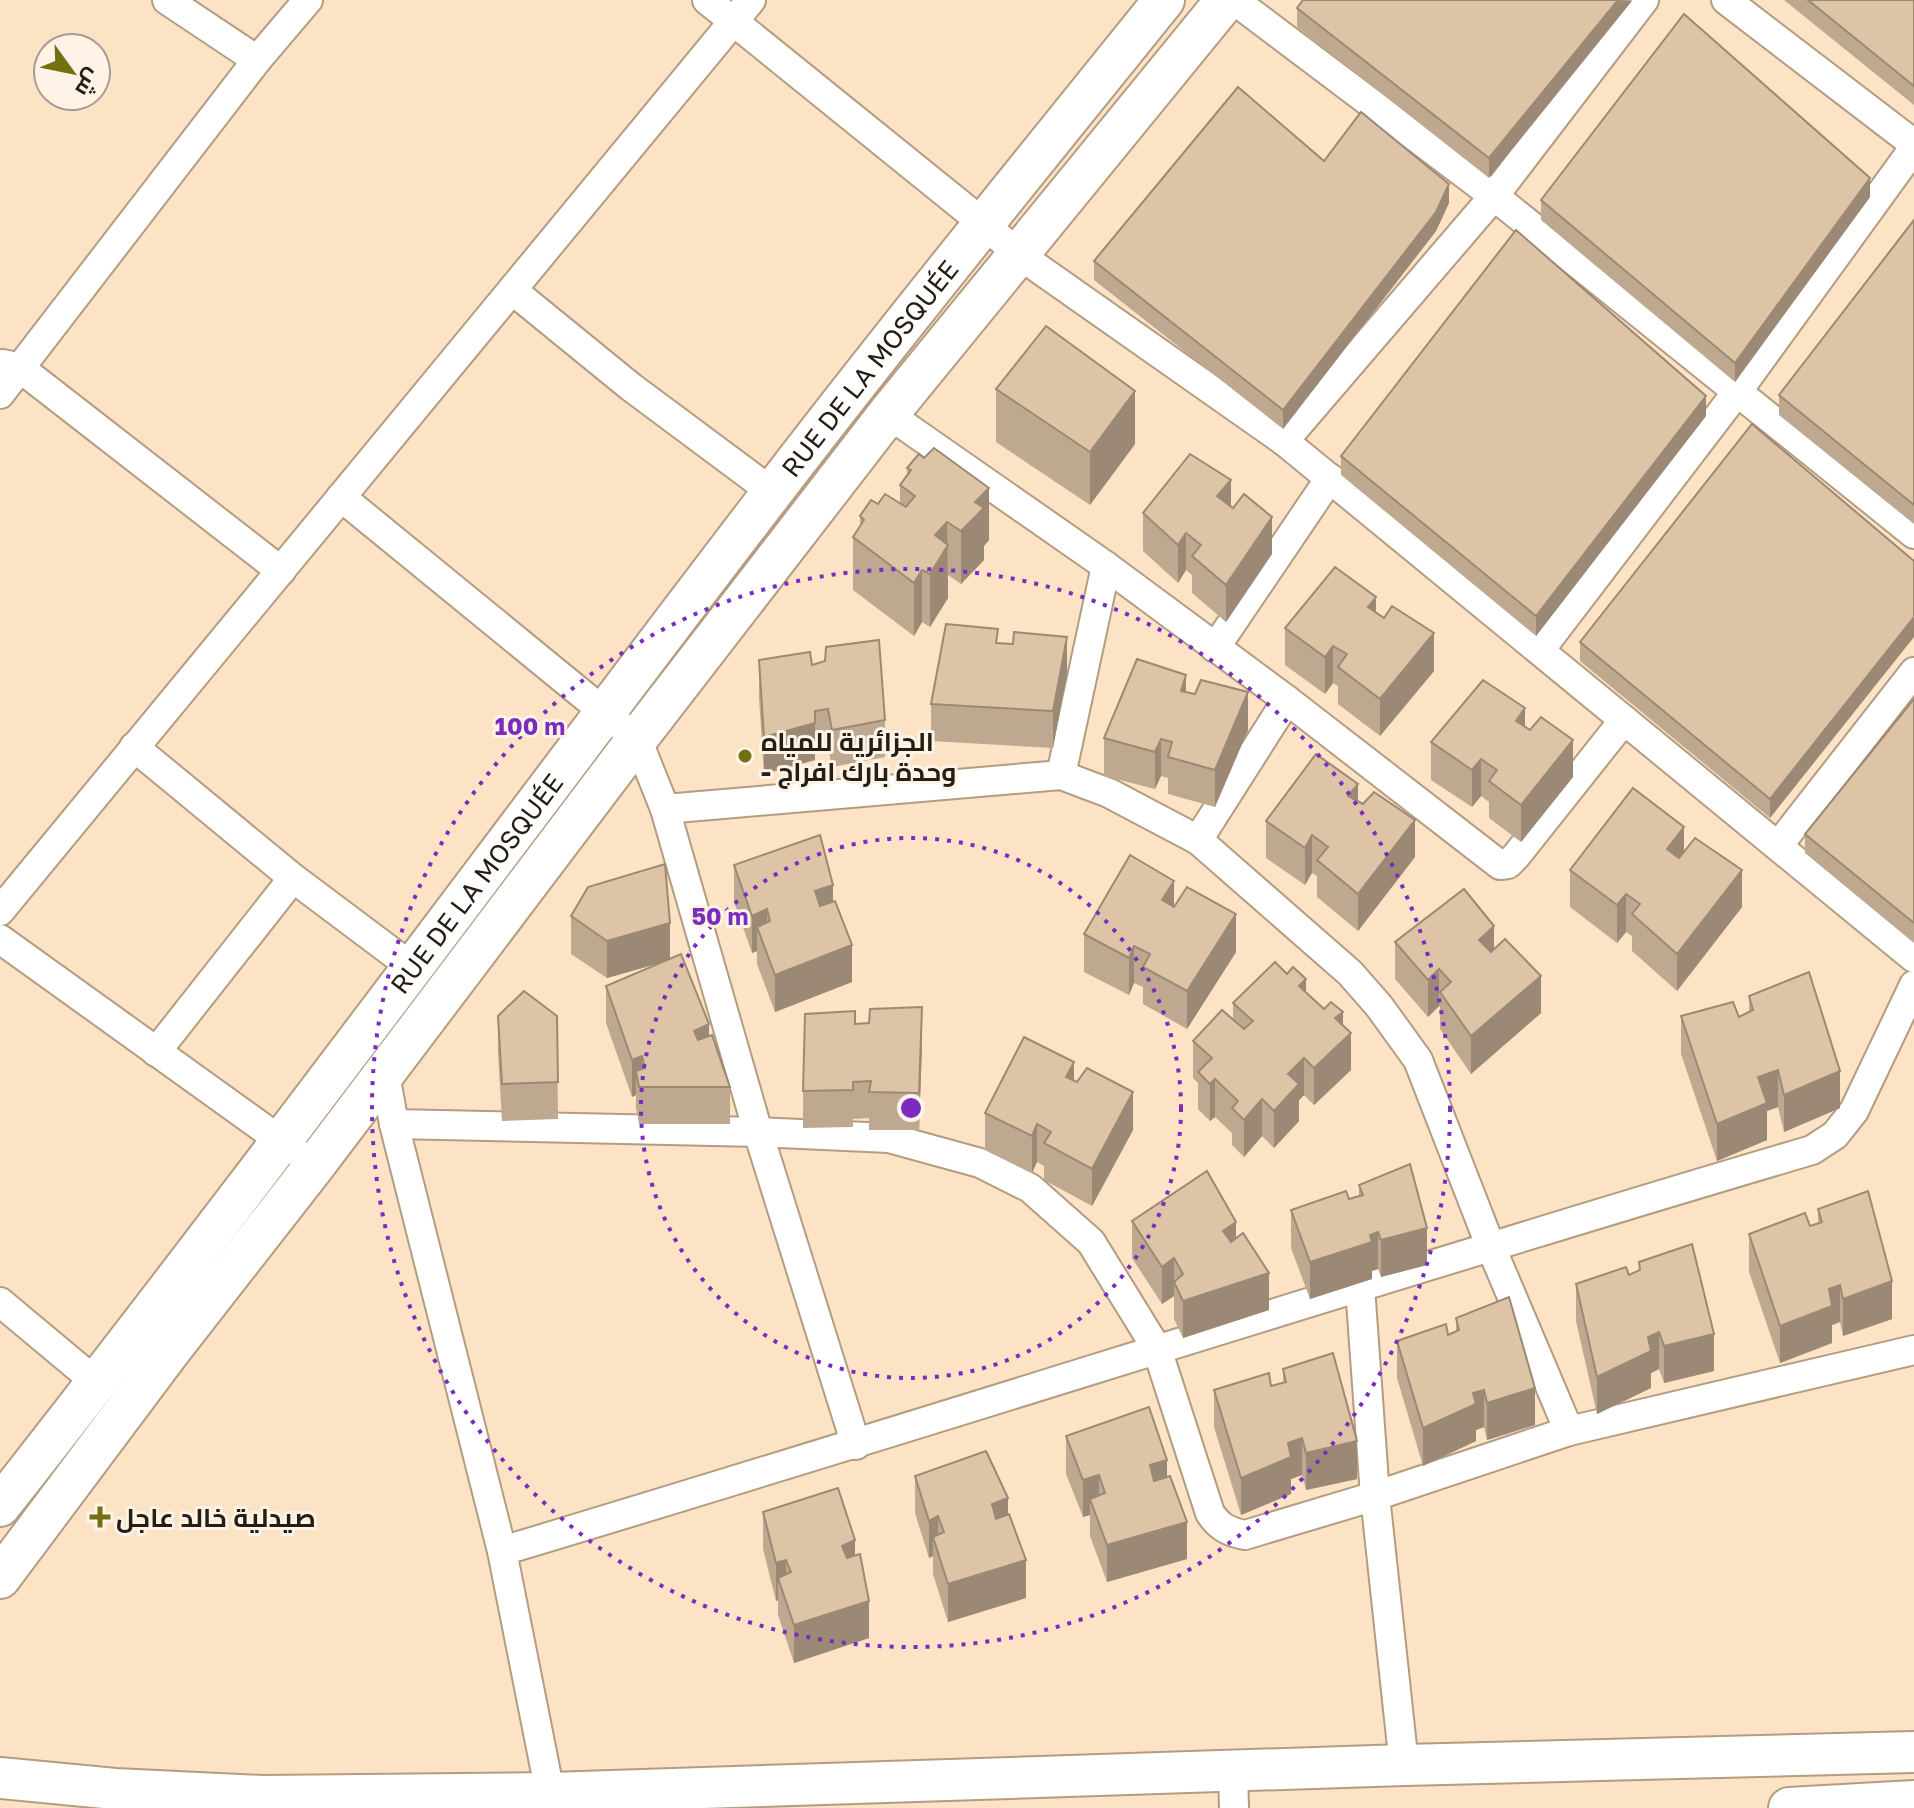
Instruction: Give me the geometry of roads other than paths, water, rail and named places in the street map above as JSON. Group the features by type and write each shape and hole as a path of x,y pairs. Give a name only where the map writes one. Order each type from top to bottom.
{"main road":[{"name":"RUE DE LA MOSQUÉE","path":"0,1506 281,1142 772,492 983,223 1164,0"},
{"path":"0,1578 169,1352 888,414 1226,0"},
{"path":"0,1778 115,1789 263,1796 550,1800 1234,1790 1404,1765 1914,1752"},
{"path":"1789,1808 1914,1801"}],"street":[{"path":"167,0 257,60"},
{"path":"0,394 10,366 308,0"},
{"path":"707,0 1018,254 1284,441 1914,958"},
{"path":"0,911 751,0"},
{"path":"1234,0 1494,196 1914,534"},
{"path":"1284,441 1494,196 1644,0"},
{"path":"1540,650 1737,392 1914,146 1726,0"},
{"path":"512,290 631,387 772,492"},
{"path":"10,366 281,571"},
{"path":"888,414 1106,566 1287,700 1500,865 1508,864 1516,856 1624,720"},
{"path":"1215,648 1330,478"},
{"path":"341,497 607,711 637,739 665,809 758,1132 856,1445"},
{"path":"1061,775 1106,566"},
{"path":"1778,846 1914,672"},
{"path":"1198,840 1287,700"},
{"path":"134,747 293,878 413,968"},
{"path":"665,809 1061,775 1109,793 1198,840 1350,973 1379,1006 1418,1060 1490,1245 1569,1431"},
{"path":"156,1052 293,878"},
{"path":"0,939 315,1165"},
{"path":"502,1551 856,1445 1490,1245 1812,1150 1835,1135 1854,1111 1914,985"},
{"path":"385,1074 394,1124 502,1551 550,1800"},
{"path":"394,1124 889,1138 980,1163 1030,1188 1091,1242 1157,1349 1210,1513 1216,1523 1230,1532 1245,1535 1375,1496 1569,1431 1914,1350"},
{"path":"1360,1287 1375,1496 1404,1765"},
{"path":"0,1302 97,1383"}],"place":[{"name":"الجزائرية للمياه - وحدة بارك افراج","path":"745,756"},
{"name":"صيدلية خالد عاجل","path":"100,1517"}]}
